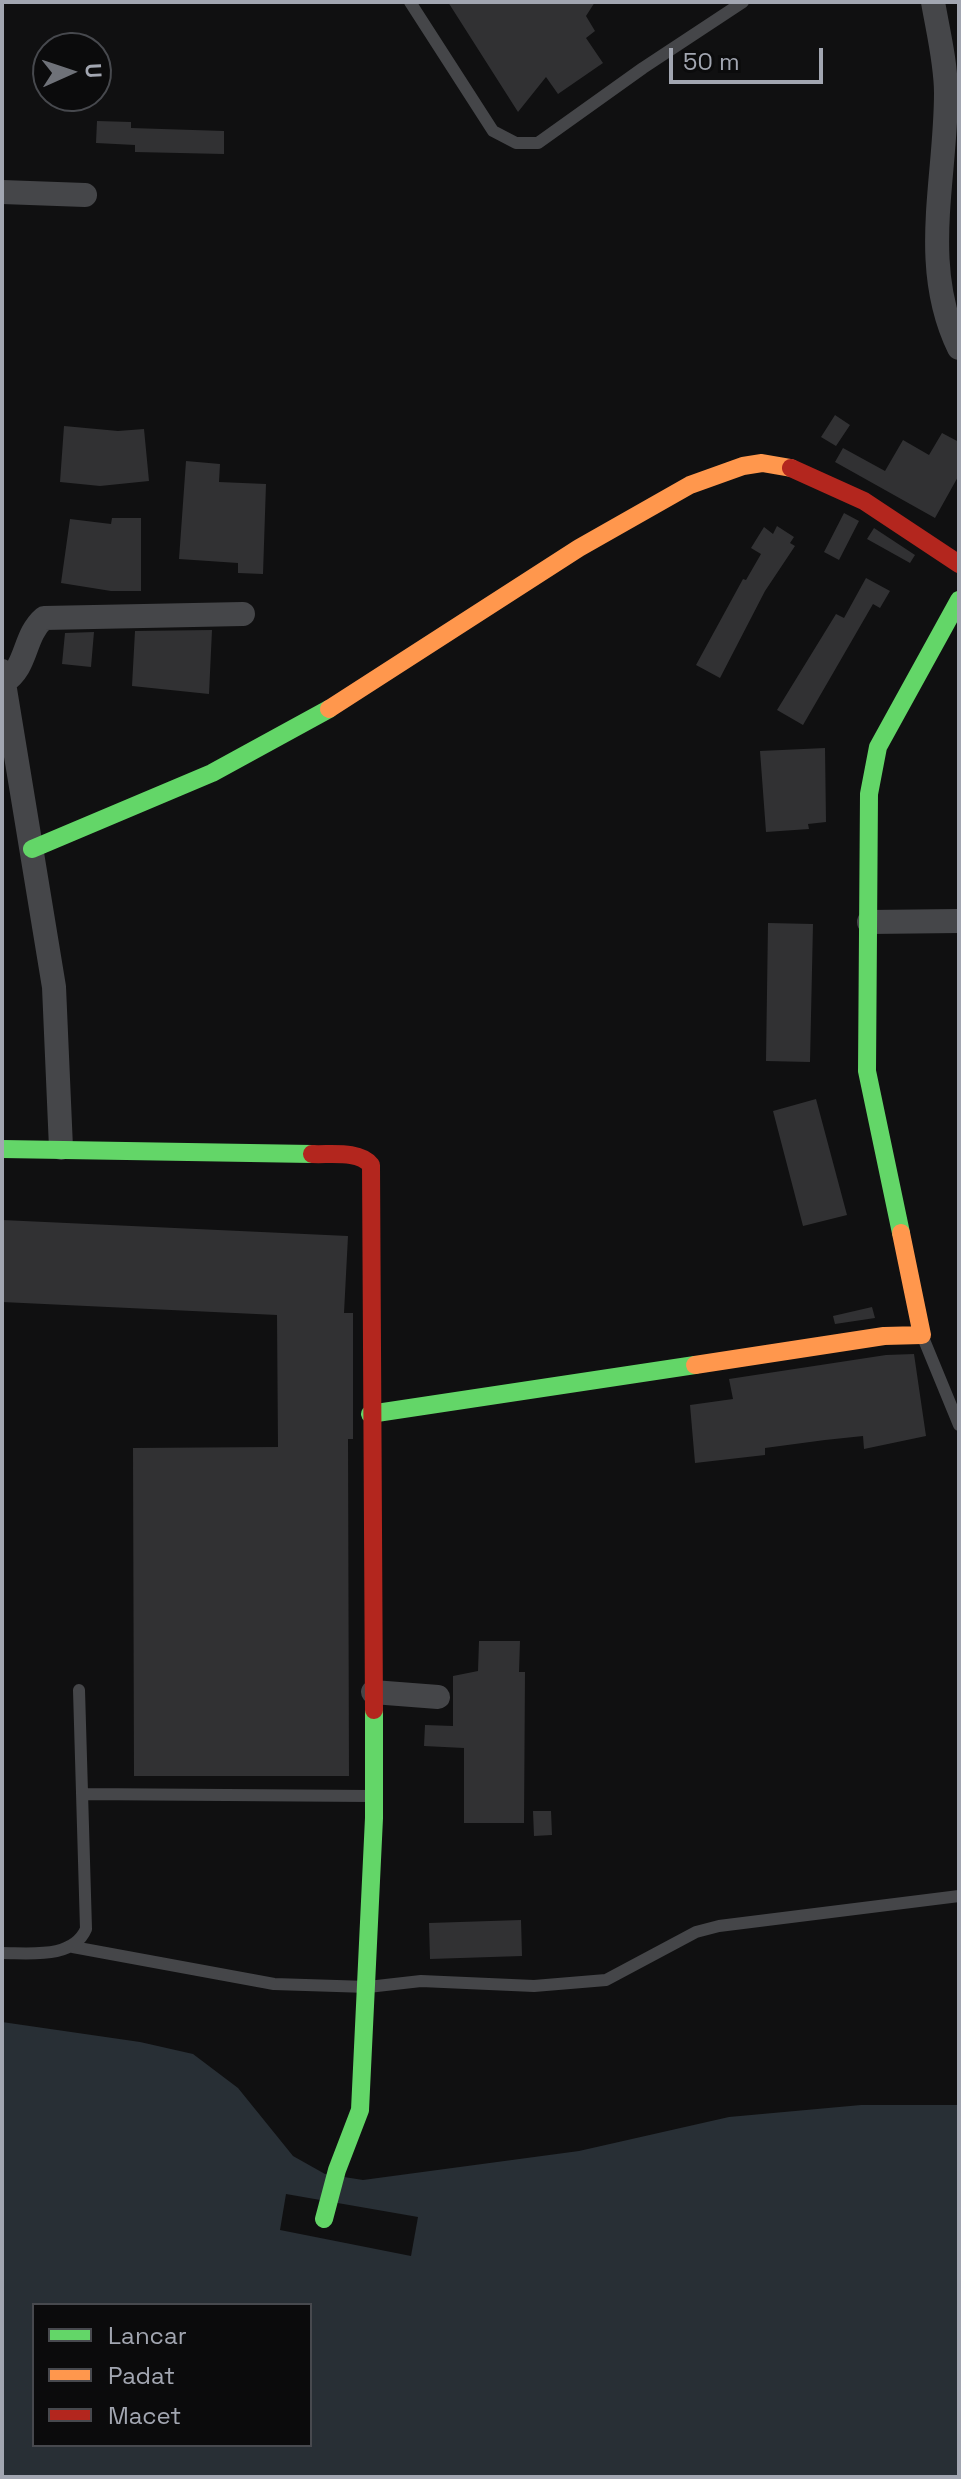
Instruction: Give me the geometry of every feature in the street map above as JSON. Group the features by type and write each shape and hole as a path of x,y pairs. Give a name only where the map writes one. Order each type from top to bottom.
{"street":[{"path":"933,2 946,90 934,236 937,275 959,348"},
{"path":"2,192 85,195"},
{"path":"32,849 146,805 270,743 470,619 525,579 701,478 734,467 766,462 834,484 959,564"},
{"path":"370,1414 884,1336 922,1335 888,1185 867,1071 865,975 869,922 869,794 878,747 959,600"},
{"path":"61,1148 54,987 3,676 19,669 33,627 44,618 243,614"},
{"path":"869,922 959,921"},
{"path":"2,1149 350,1155 366,1159 371,1165 374,1796 368,1987 360,2110 337,2170 324,2219"},
{"path":"373,1692 438,1697"}],"lane":[{"path":"410,2 493,131 516,143 538,143 743,2"},
{"path":"922,1335 959,1425"},
{"path":"73,1947 82,1940 86,1929 79,1690"},
{"path":"82,1794 374,1796"},
{"path":"2,1953 73,1947 274,1984 368,1987 421,1981 534,1986 606,1980 696,1932 719,1926 959,1896"}],"shaded area":[{"path":"2,2022 140,2042 193,2054 238,2088 293,2156 325,2174 363,2180 579,2151 729,2117 861,2105 959,2105 959,2477 2,2477"}],"pier":[{"path":"286,2194 418,2217 411,2256 280,2230"}],"building":[{"path":"448,2 595,2 586,16 595,31 586,38 603,63 558,94 546,77 518,112"},
{"path":"97,121 131,122 131,128 224,131 224,154 135,152 135,145 96,143"},
{"path":"835,415 850,425 836,446 821,437"},
{"path":"64,426 118,431 144,429 149,481 100,486 60,482"},
{"path":"942,433 959,442 959,475 935,518 835,462 843,448 885,471 903,440 929,455"},
{"path":"186,461 220,464 219,482 266,484 263,574 238,573 238,563 179,559"},
{"path":"844,513 859,521 839,560 824,552"},
{"path":"112,518 141,518 141,591 111,591 61,583 70,519 111,524"},
{"path":"777,526 794,537 790,543 795,546 765,591 720,678 696,665 743,579 746,580 761,554 751,548 764,527 773,534"},
{"path":"874,528 915,555 910,563 867,539"},
{"path":"866,578 890,591 880,608 873,604 803,725 777,710 836,614 844,618"},
{"path":"212,630 209,694 132,686 135,631"},
{"path":"94,632 91,667 62,664 65,633"},
{"path":"825,748 826,822 808,824 809,829 766,832 760,751"},
{"path":"768,923 813,924 810,1062 766,1061"},
{"path":"816,1099 847,1215 803,1226 773,1111"},
{"path":"2,1220 348,1236 344,1313 353,1313 353,1439 348,1439 349,1776 134,1776 133,1448 278,1447 277,1315 2,1302"},
{"path":"872,1307 875,1318 835,1324 833,1316"},
{"path":"914,1354 926,1436 864,1449 863,1436 825,1440 765,1448 765,1455 695,1463 690,1405 733,1399 729,1379 886,1355"},
{"path":"479,1641 520,1641 519,1672 525,1672 524,1823 464,1823 464,1748 424,1746 425,1725 453,1726 453,1676 478,1671"},
{"path":"533,1811 551,1811 552,1835 534,1836"},
{"path":"521,1920 522,1956 430,1959 429,1923"}],"traffic: fast":[{"path":"901,1233 867,1071 869,794 878,747 959,600"},
{"path":"32,849 212,773 329,709"},
{"path":"2,1149 312,1154"},
{"path":"370,1414 695,1365"},
{"path":"324,2219 337,2170 360,2110 374,1818 374,1710"}],"traffic: slow":[{"path":"329,709 579,548 690,485 743,466 762,463 791,468"},
{"path":"695,1365 884,1336 922,1335 901,1233"}],"traffic: jam":[{"path":"791,468 864,501 959,564"},
{"path":"312,1154 352,1155 371,1165 374,1710"}]}
